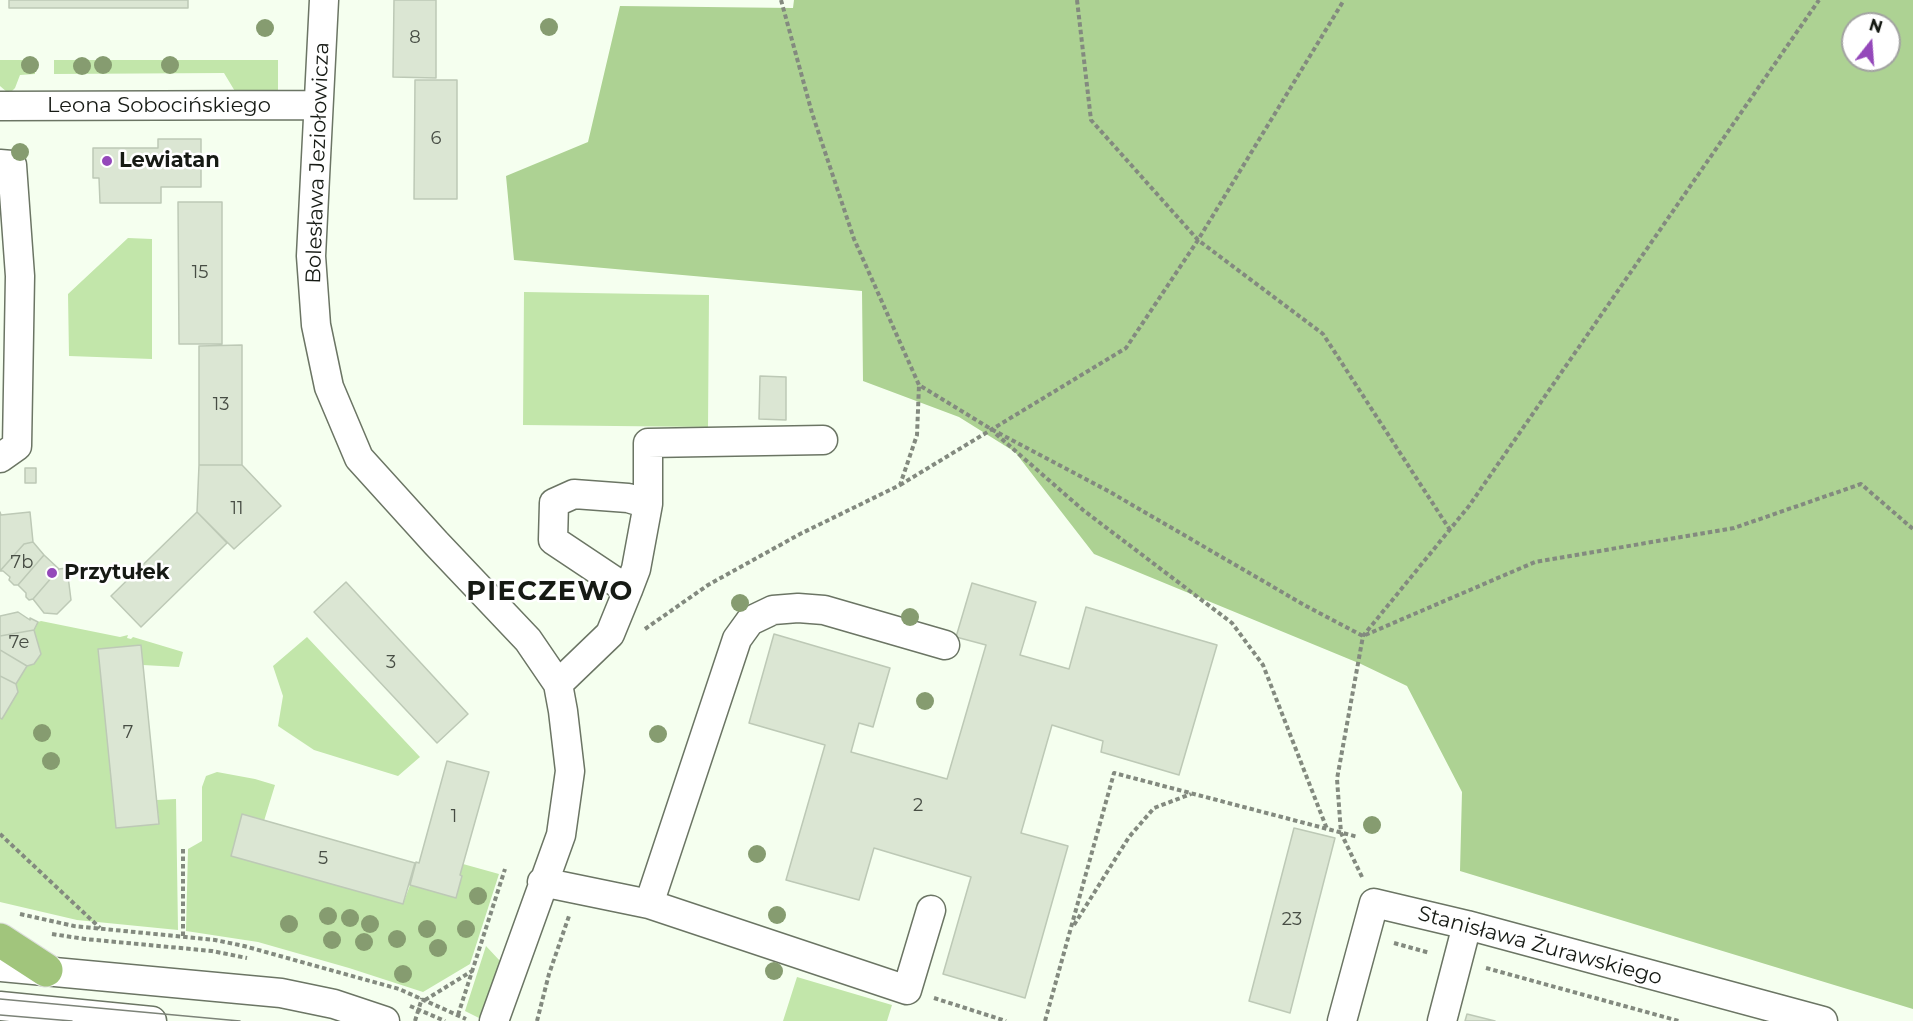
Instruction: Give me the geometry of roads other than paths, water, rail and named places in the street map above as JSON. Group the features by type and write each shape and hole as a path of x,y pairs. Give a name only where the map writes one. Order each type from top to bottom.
{"main road":[{"path":"5,926 46,970"}],"street":[{"name":"Bolesława Jeziołowicza","path":"324,0 311,256 316,325 329,387 359,458 528,640 558,684 570,771 561,835 542,882 494,1021"},
{"name":"Leona Sobocińskiego","path":"0,106 318,105"},
{"path":"0,164 12,165 20,276 17,446 0,458"},
{"path":"558,684 610,634 636,569 648,504 648,443 823,440"},
{"path":"628,590 553,540 554,503 574,494 628,498 648,504"},
{"path":"649,904 737,639 750,621 772,610 798,608 824,610 945,645"},
{"path":"542,882 649,904 907,990 931,910"},
{"name":"Stanisława Żurawskiego","path":"1342,1021 1374,903 1467,925 1823,1021"},
{"path":"1442,1021 1467,925"},
{"path":"0,967 281,993 334,1004 385,1021"},
{"path":"0,1006 152,1021"}],"tram line":[{"path":"0,999 240,1021"},
{"path":"0,1015 72,1021"}],"place":[{"name":"Lewiatan","path":"107,161"},
{"name":"Przytułek","path":"52,573"}],"district":[{"name":"PIECZEWO","path":"550,592"}]}
